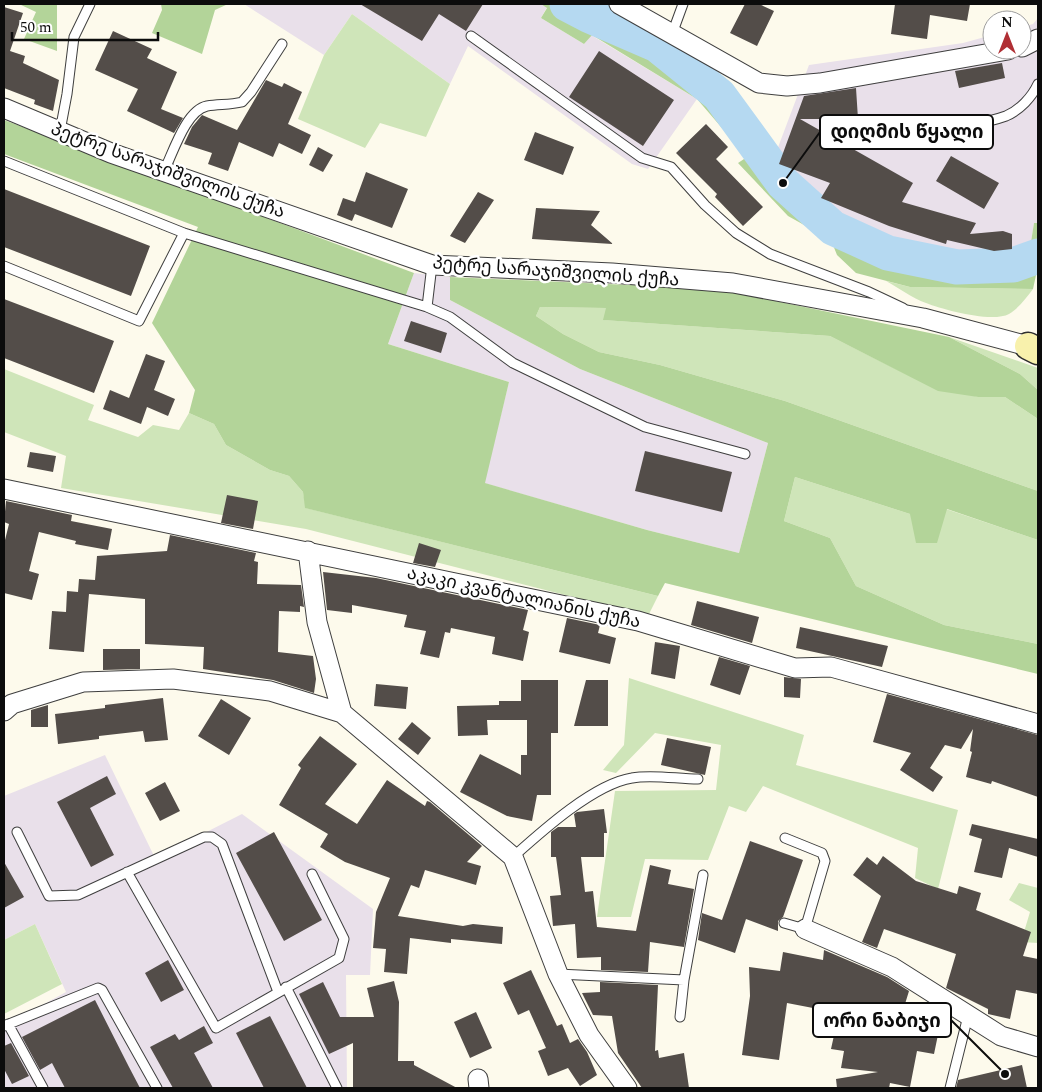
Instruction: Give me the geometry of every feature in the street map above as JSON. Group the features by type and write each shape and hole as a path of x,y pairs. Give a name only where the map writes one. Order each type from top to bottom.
{"street":[{"path":"619,4 759,83 787,86 820,83 982,55"},
{"name":"პეტრე სარაჯიშვილის ქუჩა","path":"4,108 164,171 432,265 612,274 733,283 923,318 1033,348"},
{"name":"აკაკი კვანტალიანის ქუჩა","path":"4,489 638,621 795,668 831,668 1038,724"},
{"path":"308,551 317,622 342,713"},
{"path":"4,711 12,704 83,682 173,680 270,691 342,713 513,857 558,974 589,1035 627,1088"},
{"path":"805,929 892,966 1000,1036 1038,1047"}],"lane":[{"path":"60,131 74,37 90,4"},
{"path":"672,35 683,4"},
{"path":"471,36 642,158 670,167 704,205 742,238 770,254 869,292 923,318"},
{"path":"164,171 195,110 206,106 242,102 251,92 282,44"},
{"path":"887,135 975,123 1007,116 1024,105 1038,84"},
{"path":"4,162 184,233 427,307 450,317 513,363 645,427 745,454"},
{"path":"4,266 139,321 184,233"},
{"path":"427,307 432,265"},
{"path":"513,857 553,820 607,787 632,778 698,779"},
{"path":"17,832 49,896 78,895 204,837 217,839 222,844 278,992"},
{"path":"784,923 805,929 825,861 825,855 785,838"},
{"path":"127,872 216,1028 339,958 344,939 312,874"},
{"path":"680,1017 684,980 703,876"},
{"path":"558,974 684,980"},
{"path":"286,987 337,1088"},
{"path":"43,1088 6,1025 98,988 102,990 157,1088"},
{"path":"950,1088 968,1016"}],"shaded area":[{"path":"244,4 541,4 547,7 541,18 584,44 591,35 697,99 648,169 632,164 468,46 450,84 352,14 324,55"},
{"path":"1038,18 1038,223 1034,223 1031,242 1021,251 976,256 928,254 819,204 804,185 792,180 774,158 809,65 963,43 982,38 982,60 1032,60 1033,24"},
{"path":"414,273 450,277 450,300 580,369 768,443 739,553 647,530 484,483 509,382 388,344"},
{"path":"105,755 155,858 242,814 373,909 370,975 346,975 347,1088 4,1088 4,1026 66,992 35,924 4,940 4,796"}],"green space":[{"path":"19,4 57,4 57,51 24,39 36,12"},
{"path":"161,4 228,4 215,10 202,54 152,33 162,10"},
{"path":"541,4 608,4 715,66 709,74 726,90 792,180 804,185 819,204 928,254 976,256 1021,251 1031,242 1034,223 1038,223 1038,266 1033,289 910,287 856,273 837,255 831,240 788,216 738,163 747,157 697,99 592,35 584,44 541,18 547,8"},
{"path":"352,14 450,84 426,137 380,123 365,148 298,119 324,55"},
{"path":"4,120 414,273 388,344 509,382 485,483 647,530 739,553 768,443 580,369 450,300 450,277 718,289 949,337 1020,374 1038,390 1038,419 1005,397 978,397 938,391 830,336 603,320 606,308 540,307 536,316 563,334 599,352 660,365 785,401 1038,491 1038,540 947,509 937,543 916,543 910,514 795,477 784,521 830,538 856,586 944,625 1038,644 1038,674 665,583 658,596 305,508 303,492 289,476 270,470 226,445 214,424 189,413 195,390 152,323 198,227 4,154"},
{"path":"886,281 910,287 1033,289 1013,312 991,317 956,312 934,306"},
{"path":"540,307 607,308 604,320 830,336 908,375 978,397 1005,397 1038,419 1038,491 785,401 660,365 599,352 563,334 536,316"},
{"path":"949,337 1038,368 1038,390 1020,374"},
{"path":"4,369 94,405 88,420 138,437 153,425 179,430 189,413 214,424 226,445 270,470 289,476 303,492 306,508 658,596 648,616 306,529 61,488 66,456 4,432"},
{"path":"795,477 910,514 946,509 1038,540 1038,644 944,625 856,586 830,538 784,521"},
{"path":"629,678 804,735 796,765 958,810 938,889 915,878 918,848 763,786 746,812 729,806 708,860 645,859 631,917 597,917 615,791 716,790 721,745 655,733 616,773 603,770 624,745"},
{"path":"1019,883 1038,888 1038,943 1021,942 1030,912 1009,900"},
{"path":"35,924 62,984 4,1014 4,940"}],"building":[{"path":"360,4 483,4 466,31 439,14 422,41"},
{"path":"745,4 759,4 774,11 757,46 730,33"},
{"path":"895,4 970,4 967,21 930,15 927,39 891,34"},
{"path":"4,7 23,13 10,51 25,56 23,63 59,80 53,111 34,104 35,100 4,88"},
{"path":"113,31 152,49 147,58 177,72 161,109 183,118 174,133 127,111 138,89 95,70"},
{"path":"599,51 674,100 643,146 569,97"},
{"path":"1002,63 1005,78 959,88 955,71"},
{"path":"266,80 282,87 284,83 302,92 288,124 311,135 302,154 279,143 273,157 239,142 228,171 208,164 212,153 184,144 192,127 202,115 237,130"},
{"path":"856,88 858,119 800,119 913,183 902,202 976,223 970,234 1003,231 1012,234 1012,249 994,251 947,240 946,244 889,226 821,198 830,183 779,164 804,96"},
{"path":"706,124 728,147 716,159 763,207 743,226 715,197 717,194 676,153"},
{"path":"535,132 574,147 563,175 524,160"},
{"path":"318,147 333,155 323,172 309,165"},
{"path":"951,156 999,183 984,209 936,181"},
{"path":"366,172 408,189 392,228 355,214 352,221 337,215 343,198 355,202"},
{"path":"4,189 150,246 131,296 4,247"},
{"path":"478,192 494,200 465,243 450,236"},
{"path":"536,208 600,211 591,225 613,244 532,239"},
{"path":"4,299 114,341 94,393 4,358"},
{"path":"411,321 447,333 441,353 404,341"},
{"path":"146,354 165,361 154,390 175,399 168,416 147,407 141,424 103,409 110,390 129,398"},
{"path":"645,451 732,472 722,512 635,491"},
{"path":"30,452 56,456 53,472 27,467"},
{"path":"227,495 258,501 253,529 221,523"},
{"path":"6,501 72,515 71,521 112,529 108,550 75,544 76,541 39,532 29,571 39,574 32,600 4,593 4,544 9,524 4,522"},
{"path":"170,535 256,553 254,561 258,562 257,584 301,585 304,607 300,606 300,612 279,611 278,652 313,656 316,679 314,693 273,680 203,669 204,647 145,644 145,599 89,594 84,652 49,649 52,611 66,612 67,591 78,592 79,579 95,580 97,556 167,551"},
{"path":"419,543 441,550 435,567 413,563"},
{"path":"323,572 376,578 528,610 523,630 529,632 523,661 492,654 495,637 451,628 450,633 445,632 439,658 420,654 426,631 404,627 407,615 352,605 352,613 327,610"},
{"path":"697,601 759,617 752,643 691,625"},
{"path":"567,618 600,625 598,633 616,638 610,664 559,652"},
{"path":"800,627 888,646 882,667 796,648"},
{"path":"655,642 680,646 675,679 651,674"},
{"path":"103,649 140,649 140,669 103,670"},
{"path":"719,657 750,666 740,695 710,685"},
{"path":"784,677 801,679 800,698 784,697"},
{"path":"521,680 558,680 558,733 551,733 551,795 537,795 532,821 507,816 460,792 480,754 521,775 521,755 527,755 527,720 487,720 488,735 458,736 457,706 499,705 499,701 521,701"},
{"path":"586,680 608,680 608,726 574,726"},
{"path":"376,684 408,687 406,709 374,706"},
{"path":"887,694 1038,735 1038,797 992,781 991,784 966,777 972,752 970,751 973,729 961,749 945,745 930,768 943,777 933,792 900,770 911,753 873,742"},
{"path":"163,698 168,740 145,742 143,731 99,736 99,739 58,744 55,714 105,708 105,705"},
{"path":"221,699 251,718 229,755 198,736"},
{"path":"48,705 48,727 31,727 31,710"},
{"path":"412,722 431,738 418,755 398,739"},
{"path":"320,736 357,764 325,804 357,824 387,780 425,806 427,801 430,802 482,846 467,862 481,866 476,885 425,870 419,888 411,885 398,916 463,926 473,924 503,927 502,944 451,939 451,943 410,938 407,974 384,972 386,949 373,948 376,912 390,878 345,862 320,847 328,834 279,805 301,768 298,765"},
{"path":"667,738 711,747 705,775 661,765"},
{"path":"107,776 116,794 90,808 114,855 91,867 57,802"},
{"path":"165,782 180,811 160,821 145,793"},
{"path":"604,809 607,833 604,833 604,857 581,857 585,892 593,891 597,927 636,931 650,865 671,870 668,884 694,889 684,947 650,942 648,972 601,970 601,957 577,958 575,924 553,926 550,896 561,895 556,857 551,857 551,832 558,827 576,827 574,814 577,812"},
{"path":"972,824 1038,839 1038,857 1009,848 1002,878 974,872 982,839 969,835"},
{"path":"274,832 322,920 284,941 236,853"},
{"path":"750,841 803,860 783,917 778,921 778,931 746,919 735,953 698,940 702,913 722,920"},
{"path":"883,856 916,881 957,894 959,886 981,893 976,910 1031,932 1023,956 1038,959 1038,994 1016,990 1010,1019 988,1014 988,1009 946,988 956,954 884,929 877,948 862,942 881,896 853,875 867,857 877,865"},
{"path":"4,862 24,897 4,908"},
{"path":"824,950 887,977 909,991 901,1017 940,1025 934,1054 917,1051 910,1087 890,1083 889,1088 837,1088 836,1079 878,1072 841,1068 844,1051 831,1049 839,1013 787,1003 779,1060 742,1055 750,996 749,967 780,971 783,952 823,960"},
{"path":"168,960 184,990 161,1002 145,973"},
{"path":"531,970 557,1026 562,1024 570,1043 578,1039 587,1052 597,1075 580,1086 568,1068 548,1076 538,1051 546,1048 529,1010 518,1015 503,983"},
{"path":"394,981 399,1002 398,1061 414,1061 414,1065 457,1088 353,1088 353,1043 329,1054 299,994 323,982 340,1017 374,1017 367,988"},
{"path":"600,982 658,985 655,1051 658,1050 659,1058 684,1053 689,1088 642,1088 618,1053 612,1016 593,1015 582,993 600,992"},
{"path":"95,1000 140,1088 65,1088 52,1063 40,1070 22,1037"},
{"path":"476,1012 492,1048 470,1058 454,1022"},
{"path":"270,1016 307,1088 264,1088 236,1033"},
{"path":"204,1026 213,1043 194,1053 213,1088 173,1088 150,1047 175,1034 179,1040"},
{"path":"11,1043 29,1076 12,1084 4,1069 4,1046"},
{"path":"1022,1065 1027,1088 956,1088 958,1080"}],"waterway":[{"path":"567,4 657,45 719,95 783,183 833,228 888,253 957,267 1013,265 1038,256"}],"place":[{"name":"დიღმის წყალი","path":"783,183"},
{"name":"ორი ნაბიჯი","path":"1005,1074"}]}
